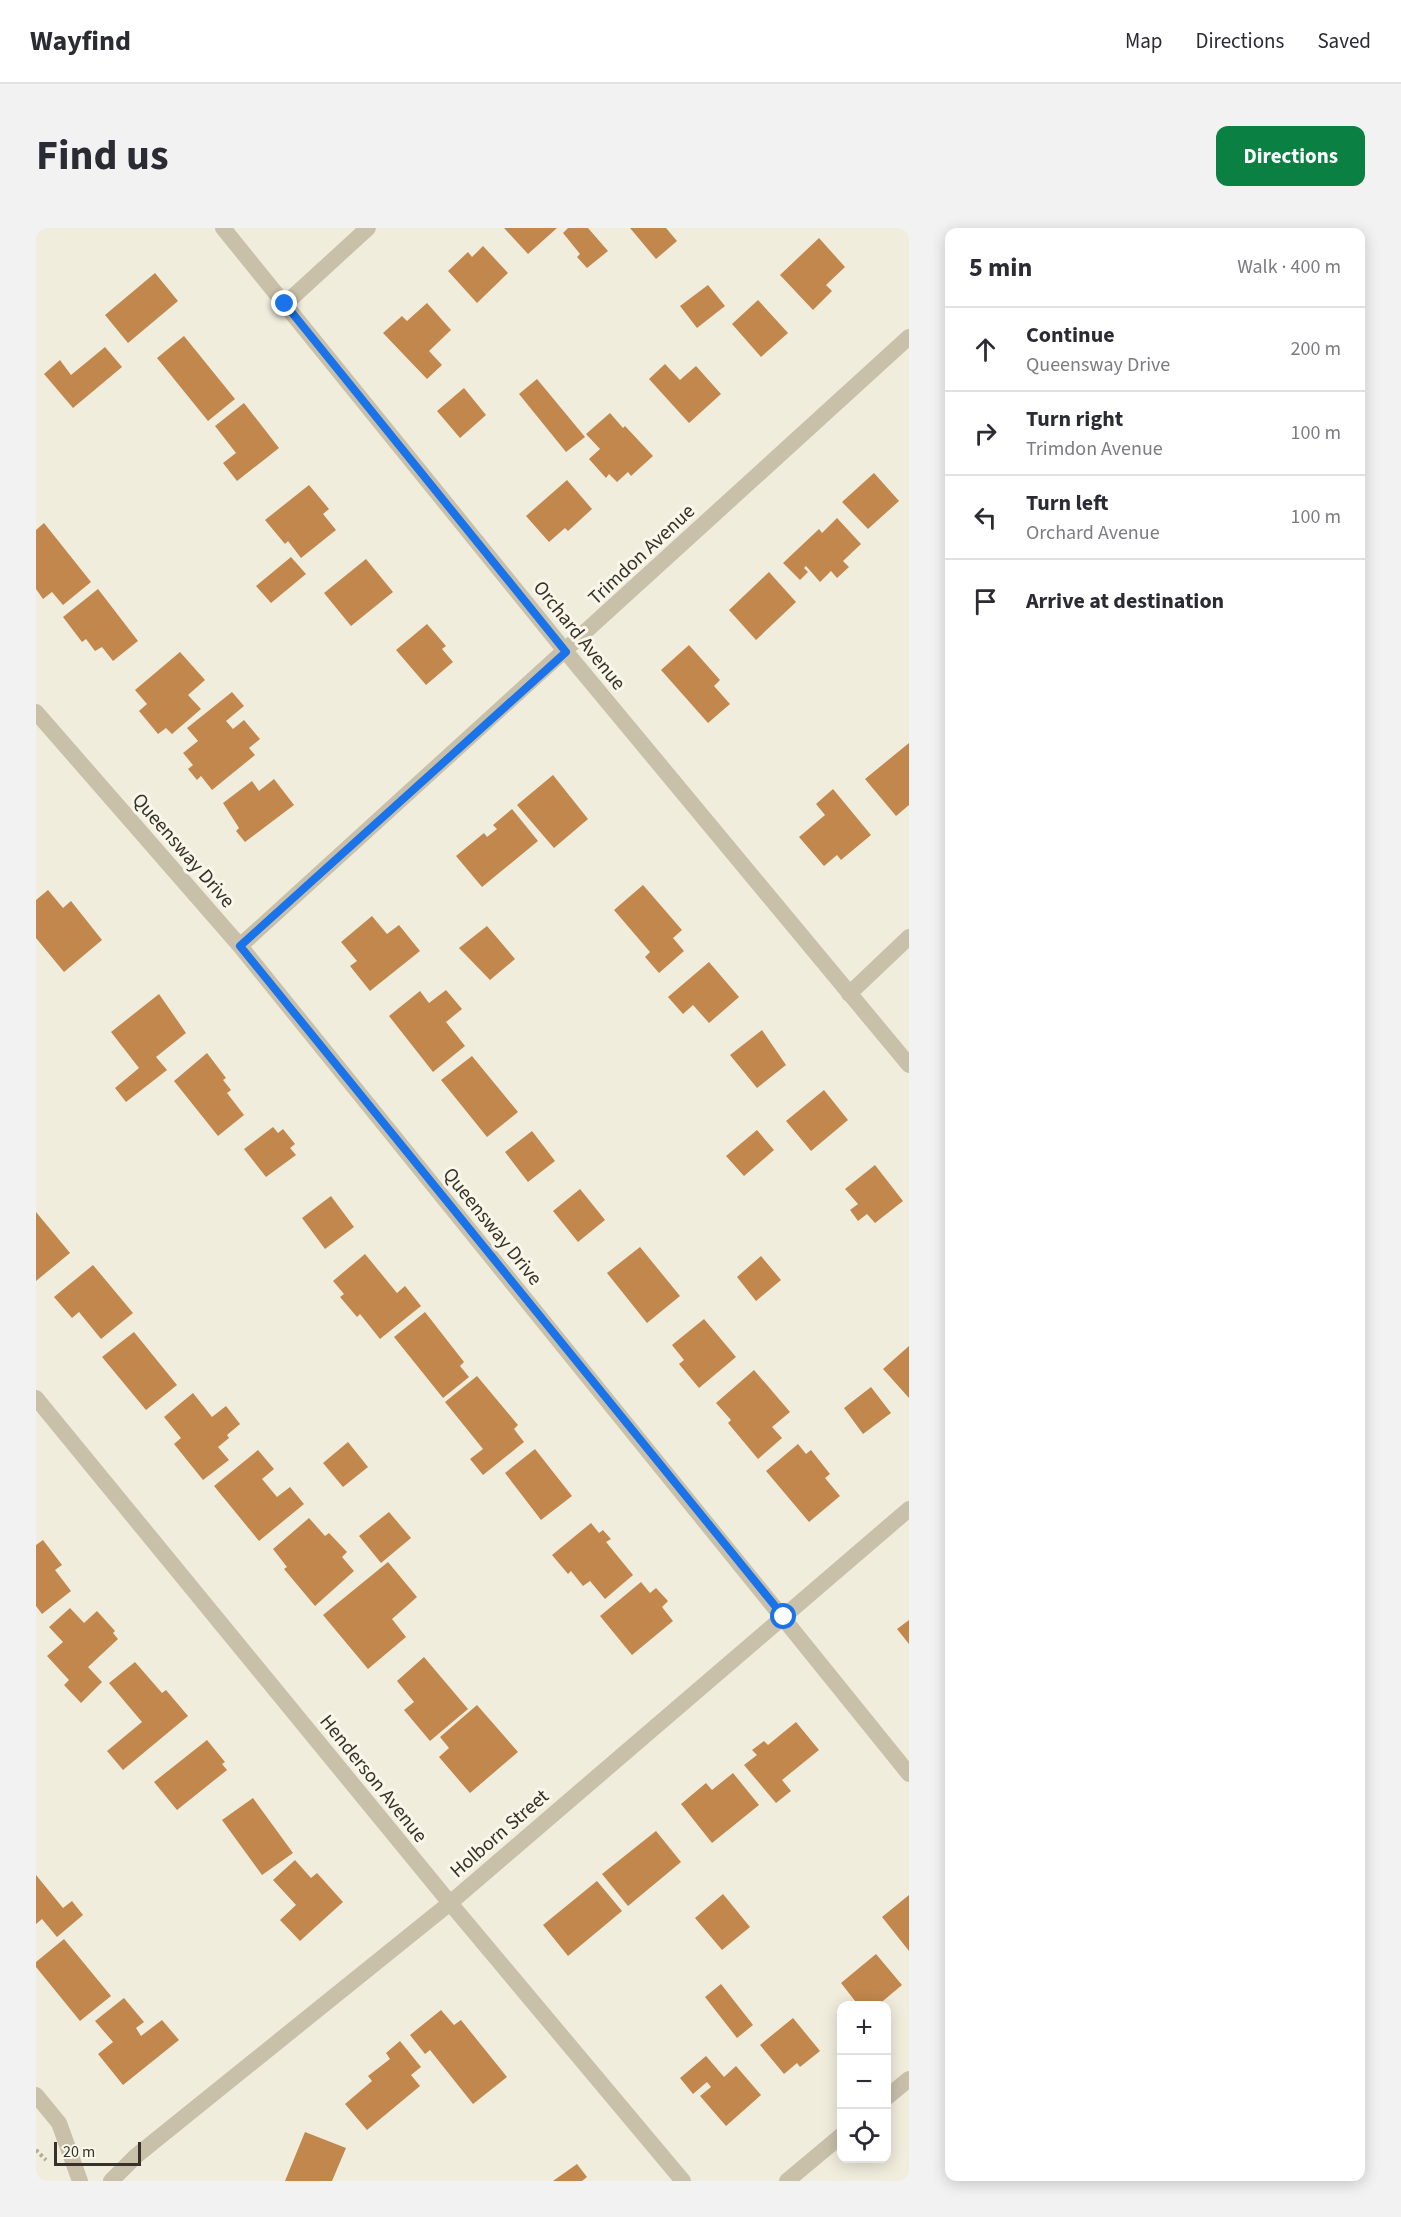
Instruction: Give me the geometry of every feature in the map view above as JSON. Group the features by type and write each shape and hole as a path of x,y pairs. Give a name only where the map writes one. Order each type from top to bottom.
{"street":[{"name":"Orchard Avenue","path":"223,228 566,652 909,1065"},
{"path":"285,304 368,228"},
{"name":"Trimdon Avenue","path":"240,946 566,652 909,337"},
{"name":"Queensway Drive","path":"36,712 240,946 909,1774"},
{"path":"849,994 909,937"},
{"name":"Henderson Avenue","path":"36,1398 450,1903 682,2181"},
{"name":"Holborn Street","path":"111,2181 136,2156 450,1903 909,1509"},
{"path":"891,2094 909,2079"},
{"path":"36,2095 59,2123 80,2181"},
{"path":"787,2181 837,2139"}],"building":[{"path":"504,228 557,228 528,254"},
{"path":"568,228 588,228 608,251 587,268 577,257 580,254 563,233"},
{"path":"630,228 666,228 677,241 656,259"},
{"path":"819,238 845,267 826,285 832,291 813,310 780,275"},
{"path":"483,246 508,273 477,303 448,271 468,252 472,257"},
{"path":"155,273 178,301 128,343 105,315"},
{"path":"708,285 725,306 697,328 680,306"},
{"path":"758,300 788,333 761,357 732,324"},
{"path":"427,303 451,330 429,351 442,365 427,379 383,333 402,316 407,321"},
{"path":"184,336 235,399 208,421 157,358"},
{"path":"105,347 122,367 73,408 44,374 60,360 71,375"},
{"path":"665,364 680,380 696,366 721,394 689,423 649,379"},
{"path":"537,379 585,437 566,452 519,394"},
{"path":"464,388 486,415 460,438 437,411"},
{"path":"244,403 279,448 237,481 223,463 236,453 215,426"},
{"path":"610,413 653,456 631,476 628,472 617,482 609,474 606,478 589,459 600,449 586,434"},
{"path":"874,473 899,501 868,529 842,502"},
{"path":"567,480 592,509 568,531 565,528 549,542 526,516"},
{"path":"309,485 329,509 323,514 336,530 301,558 288,541 285,544 265,520"},
{"path":"837,518 861,544 843,561 849,567 837,578 831,571 820,582 806,566 804,568 808,572 800,580 783,563 819,529 822,533"},
{"path":"44,523 91,582 63,605 52,592 43,599 36,589 36,530"},
{"path":"291,557 306,574 271,603 256,586"},
{"path":"366,559 393,592 351,626 324,593"},
{"path":"769,572 796,602 756,640 729,610"},
{"path":"98,589 138,641 113,661 102,647 95,651 86,639 82,642 63,617"},
{"path":"427,624 446,646 442,649 453,662 426,685 396,650"},
{"path":"689,645 720,680 714,686 730,704 708,723 661,670"},
{"path":"180,652 205,680 188,695 201,709 172,734 166,728 158,734 139,711 147,704 135,690"},
{"path":"232,692 244,706 226,721 233,729 244,720 260,739 249,748 255,755 212,790 201,776 197,780 188,769 193,765 183,753 198,741 187,728"},
{"path":"909,743 909,805 896,816 865,779"},
{"path":"553,775 588,819 554,848 517,805"},
{"path":"274,779 294,805 245,842 236,831 239,828 223,803 252,781 259,791"},
{"path":"833,789 871,835 841,860 837,855 824,866 799,837 825,815 816,804"},
{"path":"512,809 538,841 482,887 456,856 484,833 487,837 497,829 493,825"},
{"path":"643,885 682,930 673,938 684,951 659,973 645,957 650,952 614,910"},
{"path":"48,890 63,908 71,901 102,940 64,972 36,938 36,900"},
{"path":"372,916 387,934 399,925 420,951 370,991 350,966 357,961 341,942"},
{"path":"487,926 515,959 490,980 459,948"},
{"path":"709,962 739,997 709,1023 693,1005 683,1014 668,997"},
{"path":"446,990 462,1009 446,1022 465,1046 433,1072 389,1016 420,991 429,1003"},
{"path":"159,994 186,1033 156,1057 167,1070 126,1102 115,1088 139,1068 111,1032"},
{"path":"762,1030 786,1065 757,1088 730,1055"},
{"path":"207,1053 226,1078 223,1080 231,1090 227,1093 244,1115 218,1136 174,1081"},
{"path":"472,1056 518,1112 487,1137 441,1080"},
{"path":"824,1090 848,1120 811,1151 786,1121"},
{"path":"273,1127 278,1133 283,1129 295,1144 290,1148 296,1155 266,1177 244,1149"},
{"path":"757,1130 774,1150 744,1176 726,1156"},
{"path":"532,1131 555,1161 528,1182 505,1152"},
{"path":"875,1165 903,1201 875,1223 867,1214 858,1221 850,1210 858,1204 845,1189"},
{"path":"580,1189 605,1220 578,1242 553,1211"},
{"path":"331,1196 354,1227 325,1249 302,1218"},
{"path":"36,1212 70,1253 36,1281"},
{"path":"640,1247 680,1296 647,1323 607,1273"},
{"path":"365,1254 397,1293 405,1286 421,1306 380,1339 360,1314 357,1317 340,1297 344,1294 333,1281"},
{"path":"761,1256 781,1280 756,1301 737,1277"},
{"path":"93,1265 133,1313 101,1339 79,1312 72,1318 54,1297"},
{"path":"425,1312 464,1362 460,1366 469,1377 443,1398 394,1337"},
{"path":"704,1319 736,1357 699,1388 679,1364 684,1360 672,1345"},
{"path":"134,1332 177,1385 146,1410 102,1357"},
{"path":"909,1346 909,1398 883,1369"},
{"path":"754,1370 790,1412 772,1427 782,1438 758,1459 728,1423 731,1420 716,1403"},
{"path":"477,1376 518,1425 514,1429 524,1442 483,1475 470,1459 483,1449 445,1402"},
{"path":"871,1387 891,1413 863,1434 844,1408"},
{"path":"193,1393 212,1417 226,1406 240,1424 218,1447 229,1460 203,1480 174,1444 181,1438 164,1417"},
{"path":"348,1442 368,1467 343,1487 323,1463"},
{"path":"798,1444 806,1454 811,1450 830,1474 825,1478 840,1496 809,1522 766,1471"},
{"path":"535,1449 572,1496 541,1520 505,1473"},
{"path":"258,1450 274,1469 262,1479 277,1497 290,1487 304,1504 259,1541 214,1486"},
{"path":"389,1512 411,1538 381,1563 359,1536"},
{"path":"309,1518 325,1536 329,1533 347,1552 342,1557 354,1571 315,1606 284,1569 287,1567 273,1549"},
{"path":"591,1523 599,1533 603,1530 611,1539 606,1542 633,1575 605,1599 590,1581 583,1586 571,1571 568,1574 552,1555"},
{"path":"43,1540 62,1565 55,1570 71,1591 42,1614 36,1606 36,1545"},
{"path":"388,1562 417,1597 392,1619 406,1637 368,1669 323,1615"},
{"path":"641,1582 650,1593 656,1588 668,1601 662,1607 673,1621 632,1655 600,1616"},
{"path":"70,1608 84,1623 97,1611 115,1631 113,1633 118,1639 88,1667 102,1682 81,1703 64,1685 69,1680 47,1656 63,1642 49,1627"},
{"path":"909,1620 909,1644 897,1629"},
{"path":"424,1657 468,1709 430,1741 404,1710 414,1702 397,1681"},
{"path":"135,1662 162,1693 166,1690 188,1716 123,1770 107,1751 142,1722 109,1683"},
{"path":"477,1705 518,1752 470,1793 439,1757 449,1748 440,1737"},
{"path":"796,1722 819,1750 782,1780 791,1791 776,1803 744,1765 757,1755 752,1750 764,1741 768,1745"},
{"path":"207,1740 225,1762 222,1764 227,1770 177,1810 154,1782"},
{"path":"733,1773 759,1805 712,1843 681,1804 706,1783 712,1790"},
{"path":"253,1798 293,1853 262,1875 222,1820"},
{"path":"656,1831 681,1862 628,1906 602,1874"},
{"path":"295,1860 311,1878 317,1873 343,1902 300,1941 280,1920 296,1905 273,1880"},
{"path":"36,1875 63,1908 72,1901 83,1915 57,1937 42,1919 36,1924"},
{"path":"597,1881 622,1911 568,1956 543,1925"},
{"path":"723,1894 750,1927 722,1950 695,1918"},
{"path":"909,1895 909,1951 882,1917"},
{"path":"64,1939 111,1996 80,2021 36,1967 36,1962"},
{"path":"876,1954 902,1985 883,2001 855,2001 841,1983"},
{"path":"721,1984 753,2025 737,2038 705,1997"},
{"path":"124,1998 144,2022 136,2028 141,2036 162,2020 179,2040 123,2085 98,2054 113,2042 95,2021"},
{"path":"441,2010 454,2025 461,2020 507,2077 473,2104 430,2050 425,2054 410,2035"},
{"path":"793,2018 820,2051 800,2067 797,2063 784,2074 760,2045"},
{"path":"400,2041 421,2067 411,2075 420,2086 367,2130 345,2104 372,2081 368,2076 390,2059 386,2053"},
{"path":"706,2056 724,2077 736,2066 761,2095 726,2126 700,2096 711,2087 707,2082 693,2094 680,2078"},
{"path":"305,2132 346,2148 332,2181 285,2181"},
{"path":"577,2164 587,2177 582,2181 553,2181"}],"route":[{"path":"285,304 566,652 240,946 784,1617"}]}
